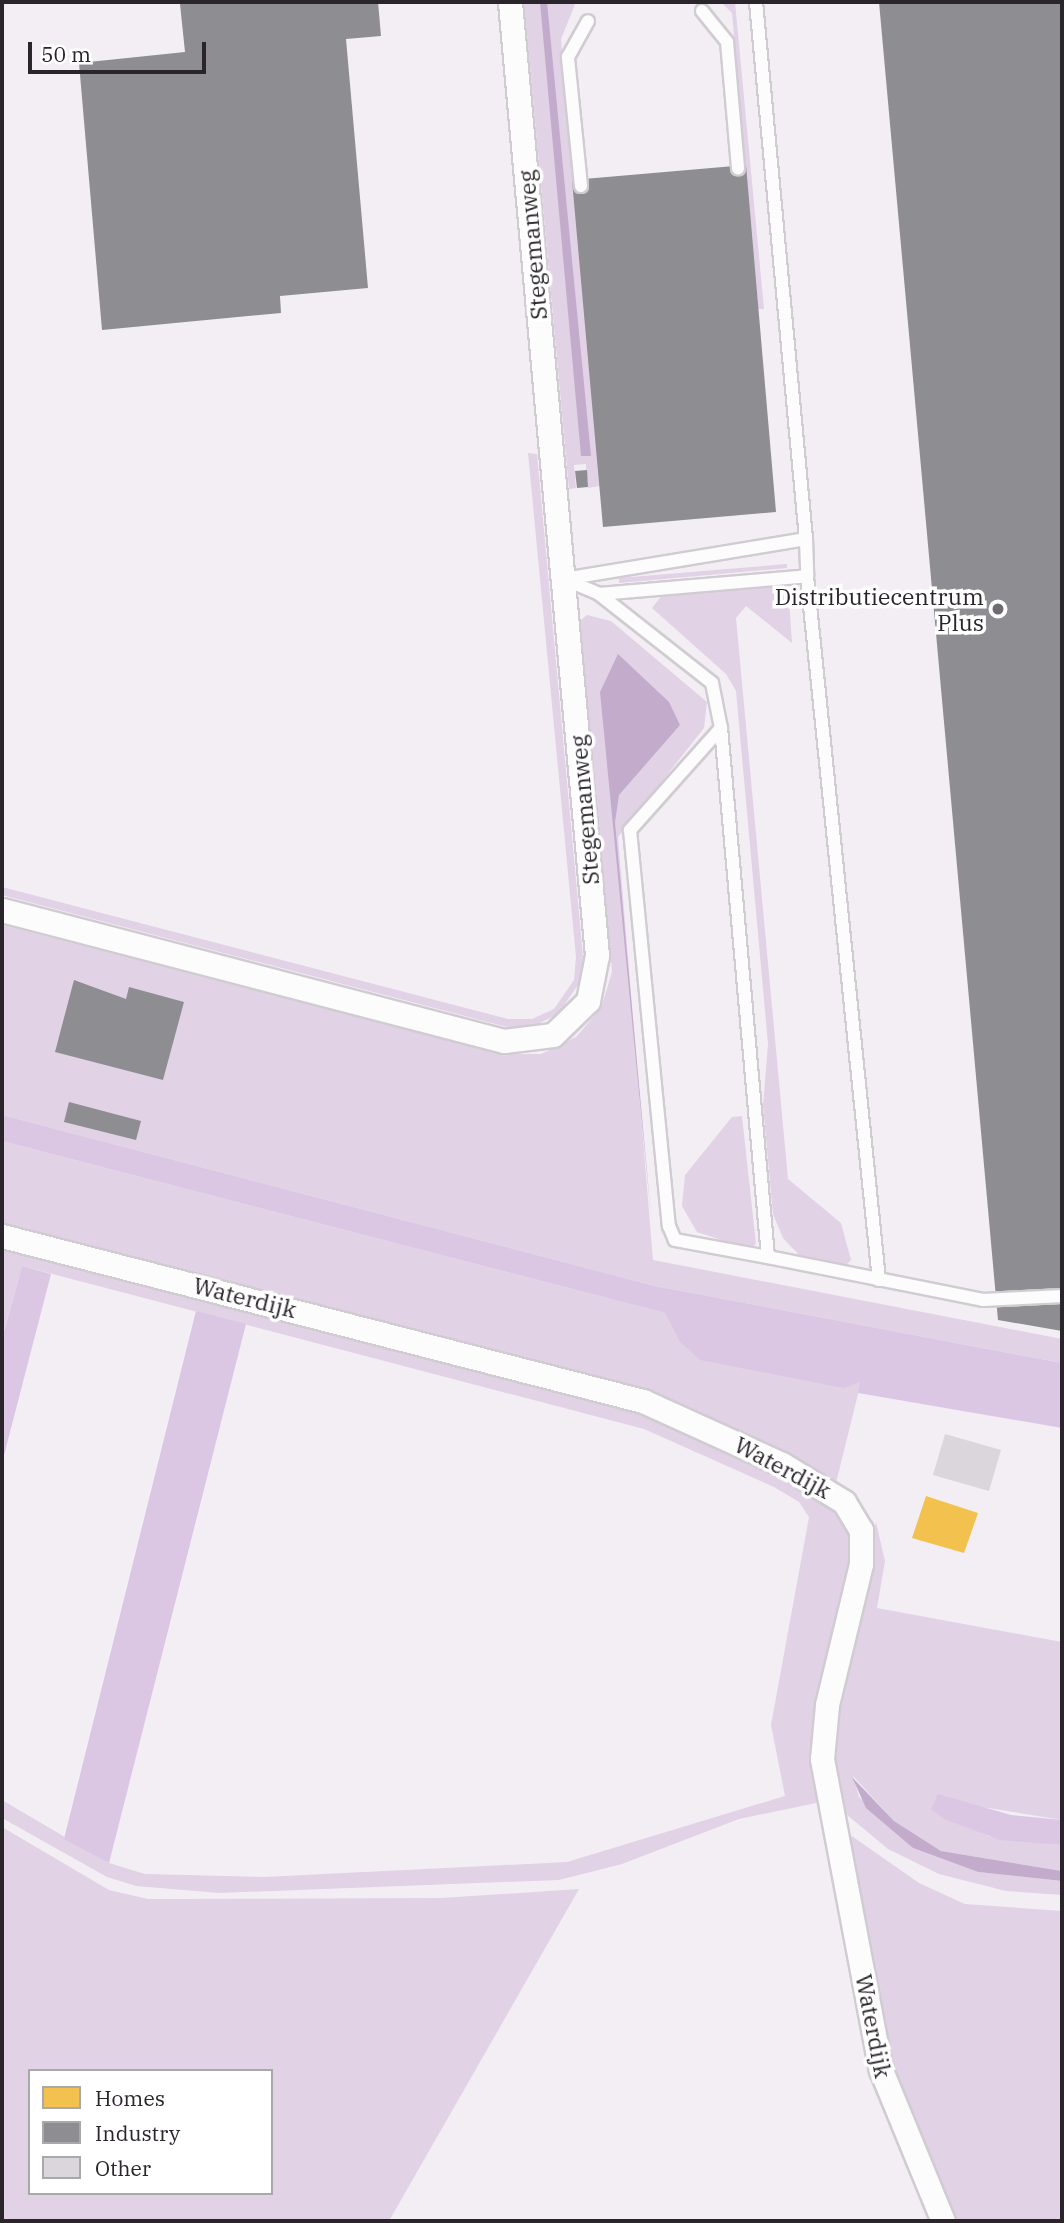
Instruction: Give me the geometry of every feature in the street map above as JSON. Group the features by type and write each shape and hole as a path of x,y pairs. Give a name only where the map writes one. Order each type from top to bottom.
{"street":[{"name":"Stegemanweg","path":"2,910 504,1041 553,1035 579,1014 597,971 564,579 510,2"},
{"name":"Waterdijk","path":"2,1236 643,1401 782,1464 844,1502 858,1520 862,1550 827,1704 824,1768 881,2070 943,2221"}],"lane":[{"path":"757,2 806,539 807,576 879,1280"},
{"path":"702,11 727,42 738,169"},
{"path":"581,186 568,57 588,21"},
{"path":"564,579 806,539"},
{"path":"599,594 807,576"},
{"path":"564,579 599,594 712,684 721,728 768,1257"},
{"path":"721,728 630,830 669,1226 674,1240 983,1300 1062,1296"}],"shaded area":[{"path":"524,2 576,2 561,39 600,486 588,488 586,464 574,465 576,488 569,489"},
{"path":"540,2 547,2 591,456 581,456"},
{"path":"721,2 735,2 764,309 758,309 732,13"},
{"path":"528,453 537,454 583,957 580,982 558,1014 534,1026 507,1027 2,895 2,887 508,1019 532,1019 554,1009 574,980 576,957"},
{"path":"787,564 787,568 619,583 619,578"},
{"path":"770,586 789,600 792,643 746,606 736,618 788,1179 841,1223 851,1260 845,1266 799,1255 783,1238 773,1214 763,1106 768,1044 736,691 726,674 652,608 662,595"},
{"path":"587,615 611,621 707,702 704,728 618,837 653,1260 1062,1339 1062,1363 655,1286 2,1115 2,925 501,1054 541,1054 576,1037 601,1008 612,972 580,621"},
{"path":"618,654 669,702 680,725 619,795 615,822 652,1226 600,692"},
{"path":"2,1115 655,1286 1062,1363 1062,1428 858,1393 860,1382 844,1388 700,1360 679,1341 665,1313 2,1141"},
{"path":"742,1116 756,1244 749,1249 697,1232 682,1206 685,1175 732,1117"},
{"path":"2,1141 665,1313 679,1341 861,1382 835,1487 715,1425 2,1230"},
{"path":"2,1241 600,1393 822,1492 854,1530 821,1802 739,1819 622,1864 559,1880 219,1893 136,1886 107,1877 2,1818 2,1800 109,1863 145,1874 264,1877 567,1862 785,1796 771,1725 809,1517 799,1502 774,1487 644,1429 22,1266 2,1338"},
{"path":"22,1266 51,1274 2,1463 2,1339"},
{"path":"196,1311 246,1324 109,1863 64,1839"},
{"path":"876,1522 885,1561 877,1608 1062,1642 1062,1820 982,1807 987,1836 1062,1845 1062,1871 941,1851 894,1821 853,1776 859,1797 913,1848 978,1872 1062,1881 1062,1895 1006,1891 939,1874 888,1849 840,1809 827,1750"},
{"path":"852,1777 894,1821 941,1851 1062,1871 1062,1881 978,1872 913,1848 866,1808"},
{"path":"938,1794 1011,1815 1062,1820 1062,1845 1000,1840 944,1819 931,1809"},
{"path":"2,1827 109,1890 148,1899 441,1898 579,1889 389,2221 2,2221"},
{"path":"846,1832 919,1883 965,1904 1062,1911 1062,2221 947,2221 900,2113"}],"building: Homes":[{"path":"926,1496 978,1513 964,1553 912,1538"}],"building: Industry":[{"path":"378,2 381,36 346,39 368,288 280,296 281,313 102,330 79,63 185,52 180,4"},
{"name":"Distributiecentrum Plus","path":"879,2 1062,2 1062,1331 998,1320"},
{"path":"746,165 776,512 603,527 572,180"},
{"path":"587,470 588,487 577,488 575,471"},
{"path":"74,980 126,999 129,987 184,1002 163,1080 55,1052"},
{"path":"69,1102 141,1121 136,1140 64,1122"}],"building: Other":[{"path":"945,1434 1001,1450 989,1491 933,1475"}],"place":[{"name":"Distributiecentrum Plus","path":"998,609"}]}
